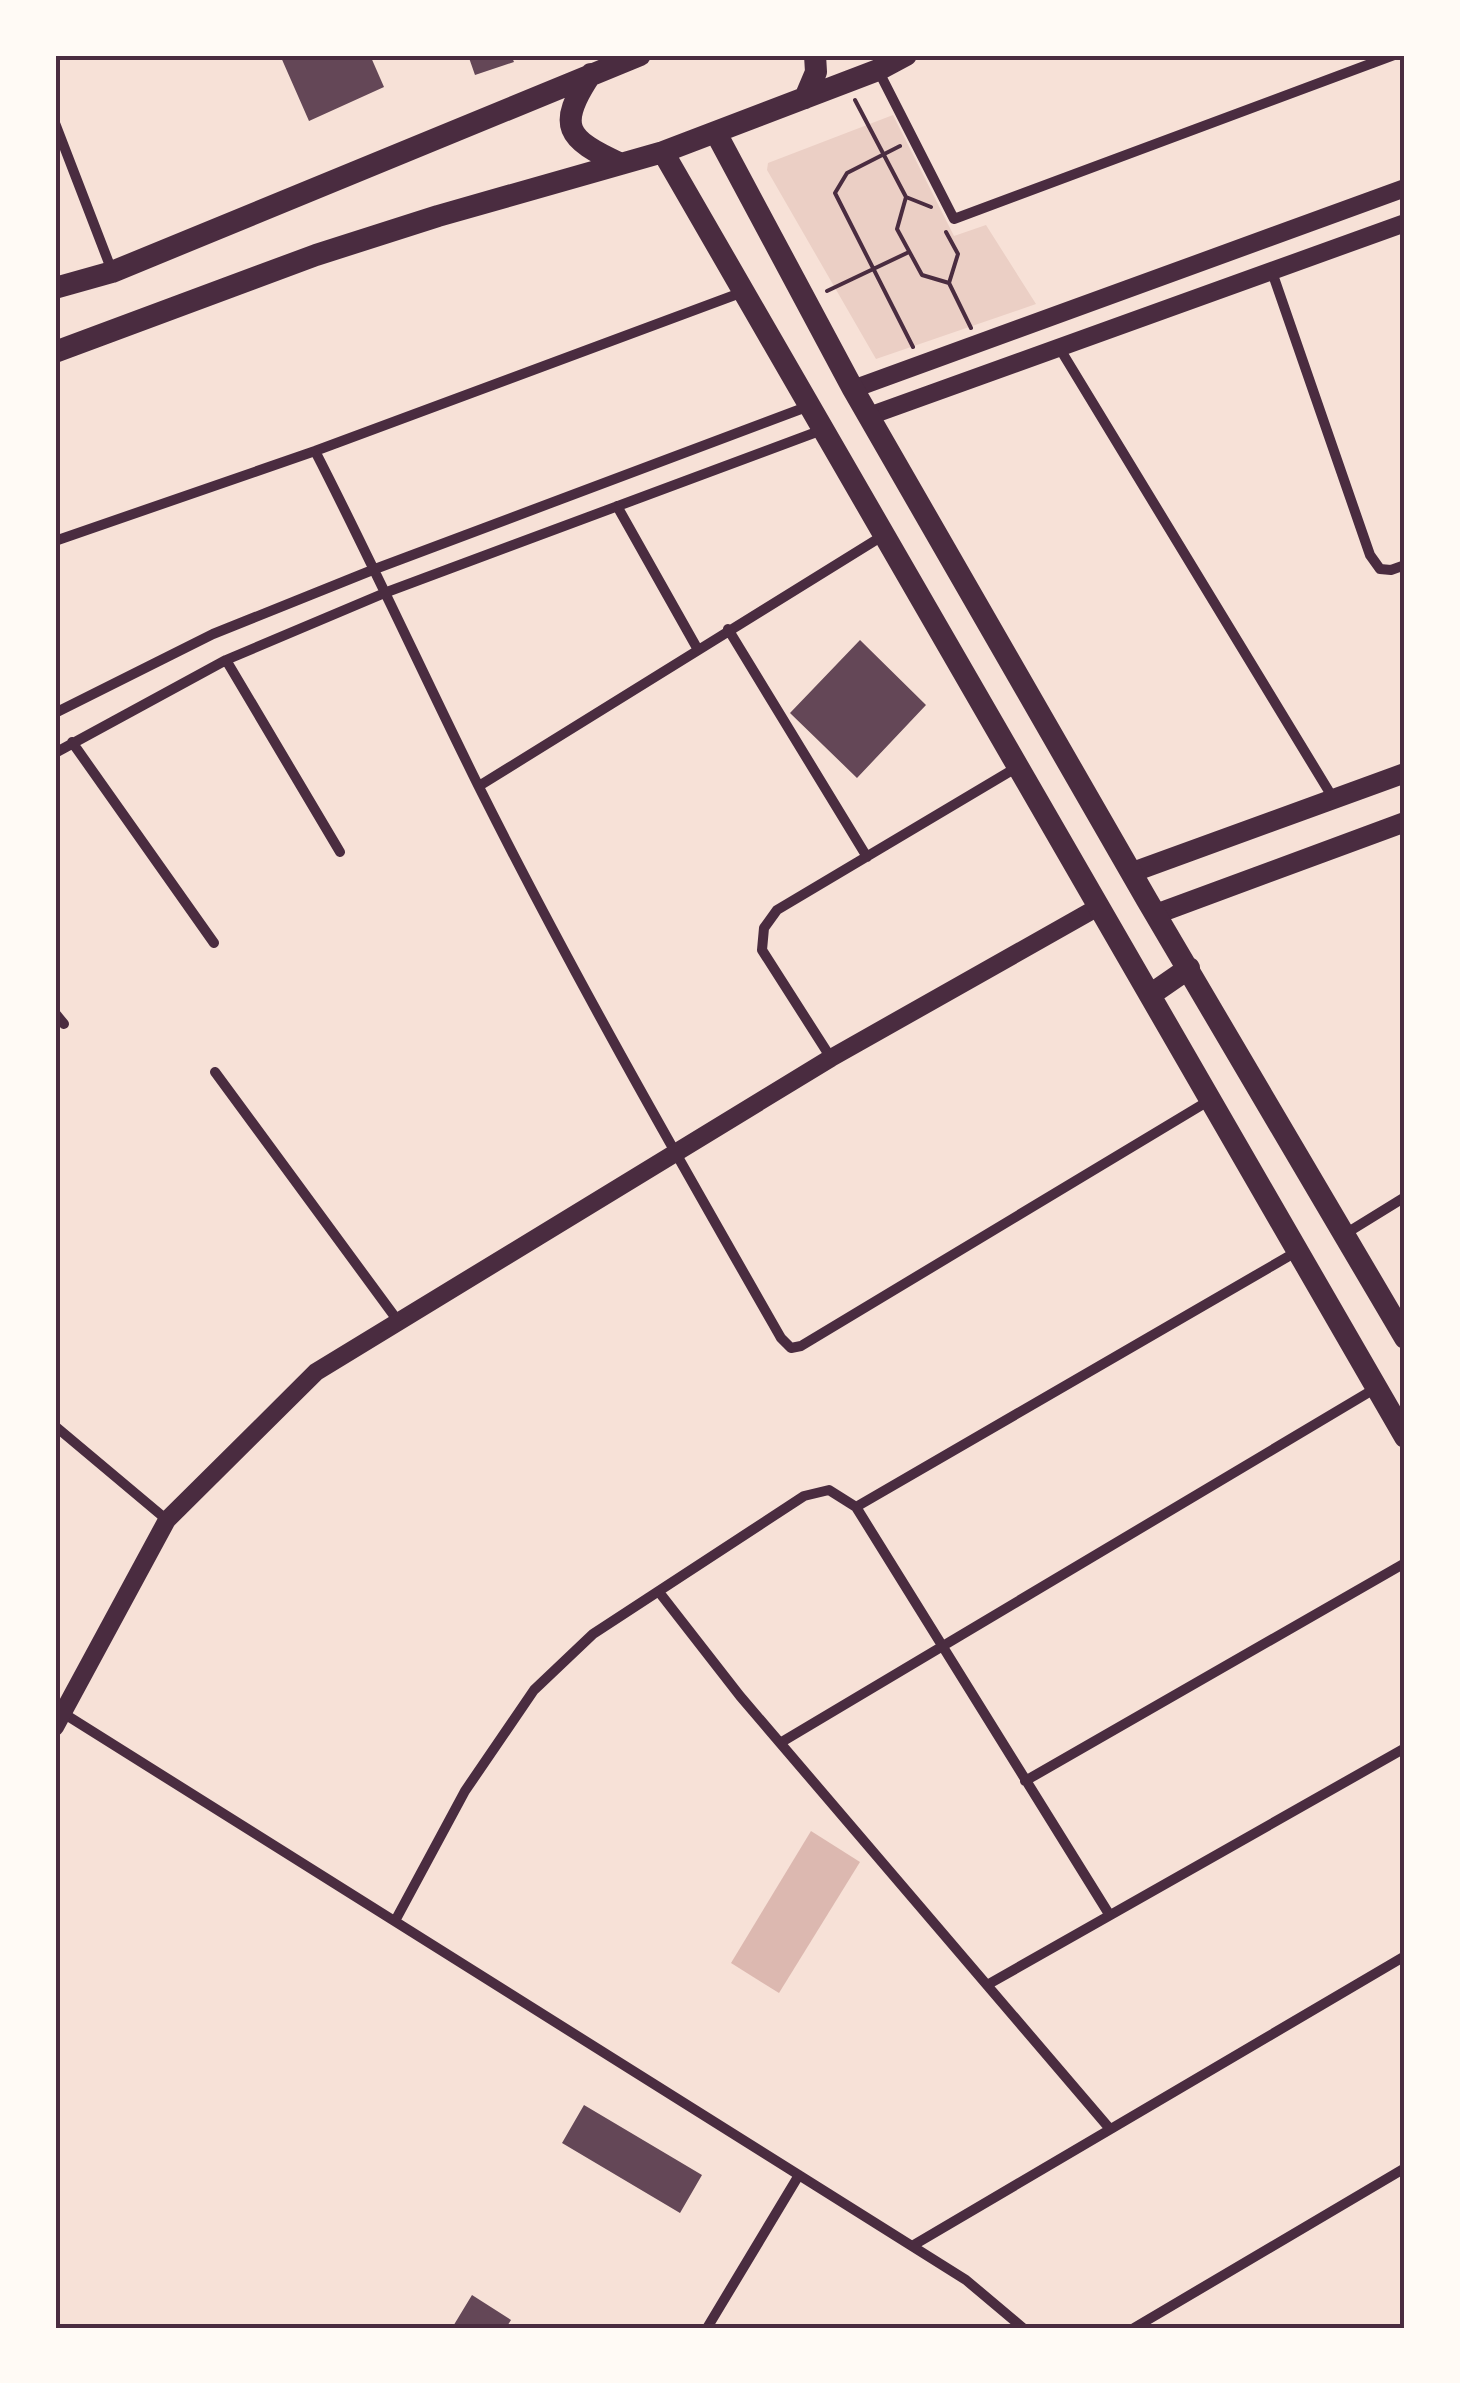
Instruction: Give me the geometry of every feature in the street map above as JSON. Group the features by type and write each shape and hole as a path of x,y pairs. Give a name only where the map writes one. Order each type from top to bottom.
{"main road":[{"path":"55,288 112,272 640,55"},
{"path":"805,98 816,72 815,55"},
{"path":"55,352 316,255 664,152 878,70 906,55"},
{"path":"591,74 571,104 572,130 589,149 621,164"},
{"path":"716,133 853,389 1405,1338"},
{"path":"664,152 1405,1438"},
{"path":"979,695 1015,670"},
{"path":"1132,872 1405,773"},
{"path":"1156,914 1405,822"},
{"path":"1150,994 1188,968"}],"street":[{"path":"878,70 954,220 1367,60 1394,55"},
{"path":"55,122 112,272"},
{"path":"853,389 1405,188"},
{"path":"870,416 1405,223"},
{"path":"1272,272 1370,555 1380,568 1391,570 1405,565"},
{"path":"55,541 315,451 743,292"},
{"path":"1060,349 1333,799"},
{"path":"55,713 212,634 375,568 810,406"},
{"path":"55,752 226,660 387,592 824,429"},
{"path":"315,451 479,786 675,1153 781,1338 791,1348 801,1346 1210,1100"},
{"path":"617,506 697,648"},
{"path":"479,786 885,534"},
{"path":"728,629 867,857"},
{"path":"226,660 340,852"},
{"path":"72,742 214,943"},
{"path":"831,1058 762,950 764,928 777,910 1020,766"},
{"path":"1023,2328 966,2280 800,2174 395,1921 58,1717 167,1520 316,1372 831,1058 1100,906"},
{"path":"55,1013 64,1024"},
{"path":"215,1072 398,1322"},
{"path":"1345,1234 1405,1197"},
{"path":"856,1507 1296,1252"},
{"path":"780,1743 1376,1388"},
{"path":"55,1426 167,1520"},
{"path":"395,1921 466,1791 534,1690 593,1634 804,1496 829,1490 856,1507 1108,1914"},
{"path":"1025,1781 1405,1563"},
{"path":"659,1592 780,1743 1110,2129"},
{"path":"987,1985 1405,1748"},
{"path":"912,2246 1405,1956"},
{"path":"1134,2328 1405,2168"},
{"path":"707,2328 800,2174"}],"path":[{"path":"846,82 906,197 932,207"},
{"path":"914,139 846,173 836,193 922,364"},
{"path":"906,197 897,229 922,275 949,283"},
{"path":"941,223 958,254 949,283 978,343"},
{"path":"806,301 909,252"}],"shaded area":[{"path":"893,115 954,236 986,225 1036,304 876,359 767,170 768,163"},
{"path":"811,1831 860,1862 779,1993 731,1963"}],"building":[{"path":"280,55 370,55 384,87 309,121"},
{"path":"468,55 511,55 514,62 475,75"},
{"path":"860,640 926,705 857,778 790,713"},
{"path":"584,2105 702,2175 680,2213 562,2143"},
{"path":"472,2295 511,2320 506,2328 452,2328"}]}
